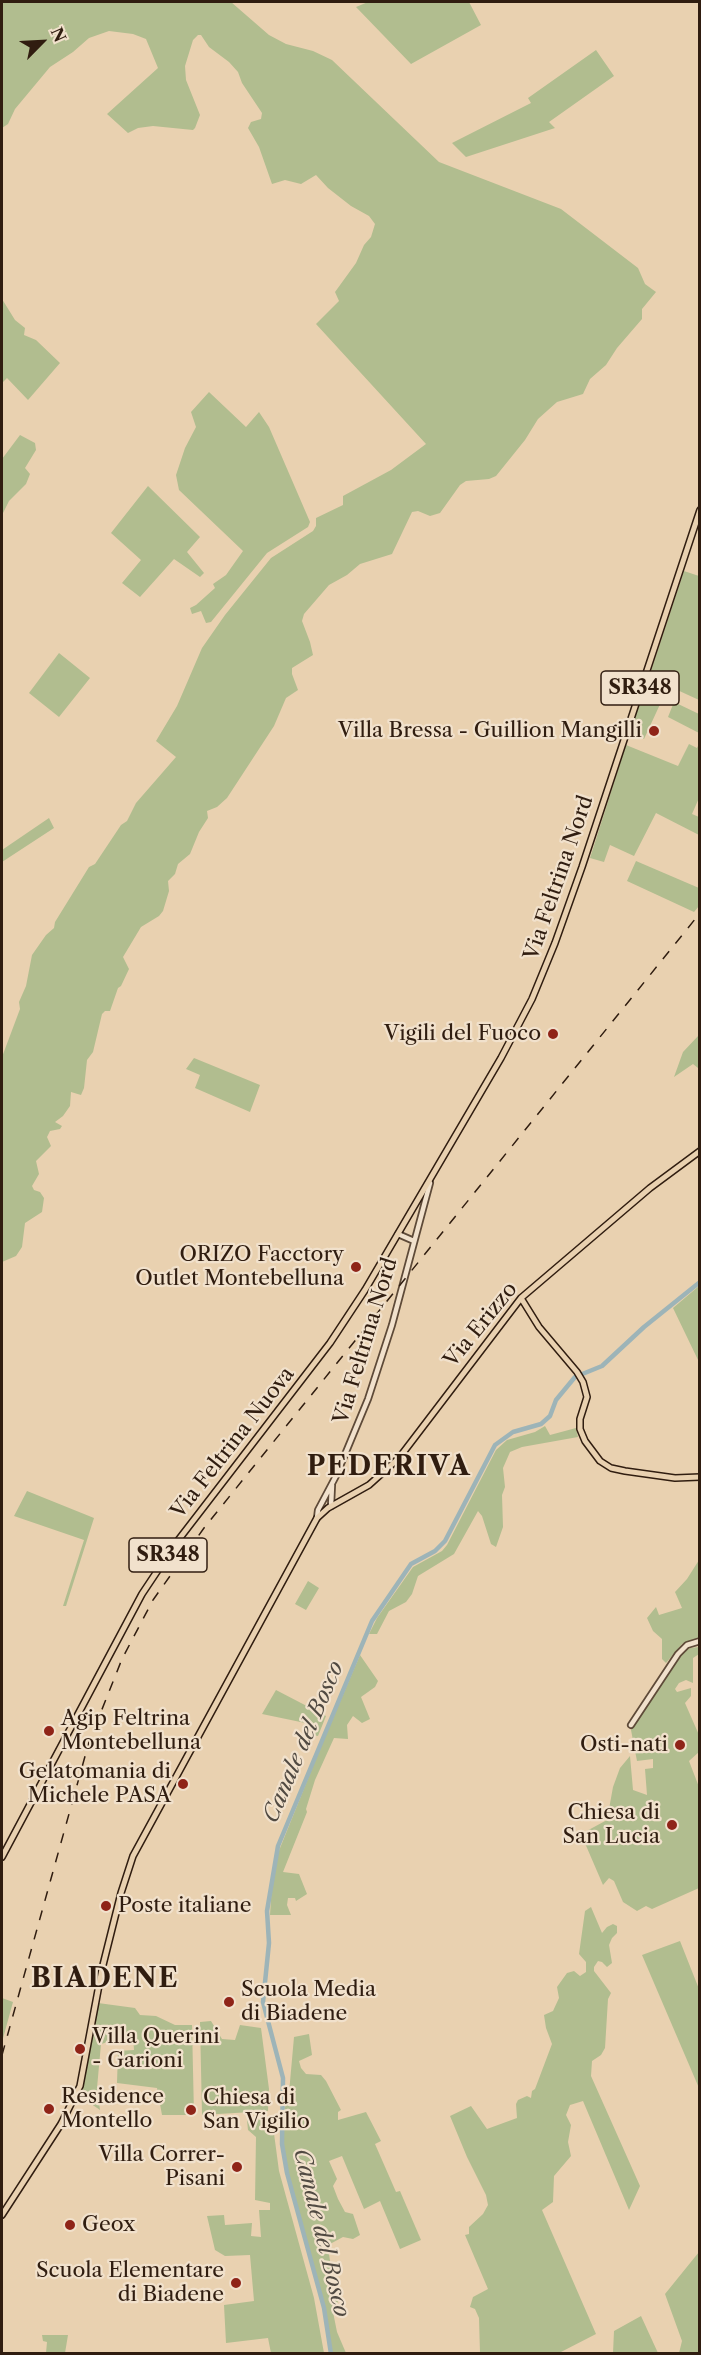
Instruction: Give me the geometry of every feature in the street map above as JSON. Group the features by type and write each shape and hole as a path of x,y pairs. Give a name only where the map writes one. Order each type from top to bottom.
{"main road":[{"name":"Via Feltrina Nord","path":"430,1180 510,1042 532,999 555,943 699,510"},
{"name":"Via Erizzo","path":"318,1518 330,1507 369,1485 399,1458 521,1298 650,1188 699,1151"},
{"name":"Via Feltrina Nuova","path":"2,1857 142,1594 176,1543 330,1344 430,1180"},
{"path":"521,1298 539,1328 580,1377 587,1397 580,1419 580,1429 585,1441 604,1464 617,1469 682,1479 699,1477"},
{"name":"Via Feltrina Nord","path":"2,2215 61,2124 75,2097 83,2074 104,1961 133,1856 318,1518"}],"street":[{"name":"Via Feltrina Nord","path":"318,1518 318,1510 333,1482 368,1399 392,1325 430,1180"},
{"name":"Via Feltrina Nord","path":"398,1234 414,1241"},
{"name":"Via Feltrina Nord","path":"330,1507 333,1482"},
{"path":"332,1491 341,1498 352,1494"},
{"path":"324,1499 330,1507"},
{"path":"631,1725 678,1654 687,1645 699,1641"}],"green space":[{"path":"2,2 231,2 269,35 286,44 313,51 332,60 439,162 561,209 638,268 645,284 656,292 642,309 642,319 617,348 606,365 590,379 583,394 557,402 538,419 525,440 496,476 489,479 466,481 460,485 440,513 430,516 418,511 412,512 392,554 360,564 347,575 329,585 304,614 302,621 313,655 292,668 298,690 286,698 274,726 227,798 217,807 207,811 208,818 190,854 178,864 175,874 168,881 169,891 163,911 141,927 123,957 129,969 118,988 110,1011 102,1014 93,1052 87,1060 84,1088 81,1095 71,1092 70,1106 55,1122 62,1126 60,1129 50,1131 47,1137 51,1146 36,1161 39,1174 32,1186 44,1198 42,1212 25,1223 22,1247 16,1256 2,1262 2,1057 20,1009 19,1002 26,986 32,955 54,928 55,922 89,867 95,864 121,825 127,821 136,803 176,757 156,741 177,706 202,648 225,615 271,558 313,531 316,518 343,505 343,496 391,470 426,444 316,324 339,301 335,292 356,263 364,245 371,237 375,224 369,216 351,206 328,188 316,175 301,184 285,180 272,184 259,147 248,128 251,122 261,119 262,113 242,83 238,72 229,62 209,47 201,35 198,35 193,40 185,66 186,80 200,115 195,128 193,130 153,126 138,128 128,133 107,114 158,68 146,39 133,34 109,31 89,38 50,67 15,109 8,124 2,128"},
{"path":"368,2 469,2 481,25 411,64 356,7"},
{"path":"596,50 614,76 549,122 555,128 466,157 452,143 531,103 528,98"},
{"path":"2,299 15,320 25,328 24,335 36,340 60,363 28,400 7,378 2,383"},
{"path":"209,392 246,427 259,412 269,427 310,522 308,527 267,553 211,622 206,623 201,611 192,614 190,608 215,588 213,584 226,575 243,551 179,490 176,475 185,448 196,427 191,412"},
{"path":"20,435 35,443 36,450 25,468 30,474 26,484 9,501 2,515 2,459"},
{"path":"148,486 200,537 187,552 204,573 200,577 174,559 140,597 122,583 141,560 111,533"},
{"path":"684,571 699,576 699,700 649,677"},
{"path":"59,653 90,678 59,717 29,693"},
{"path":"642,689 662,700 644,739 629,733"},
{"path":"674,702 699,714 699,733 668,717"},
{"path":"689,744 697,748 699,744 699,798 692,814 699,817 699,835 656,813 634,856 610,845 604,862 590,858 626,745 678,766"},
{"path":"49,818 54,828 2,862 2,850"},
{"path":"636,861 699,888 699,906 694,912 627,881"},
{"path":"699,1035 698,1068 693,1064 674,1077 683,1052"},
{"path":"194,1058 260,1085 250,1112 195,1088 200,1075 186,1069"},
{"path":"699,1286 699,1362 673,1308"},
{"path":"545,1426 550,1435 576,1428 578,1437 522,1447 510,1452 503,1468 505,1487 502,1495 503,1527 496,1547 491,1544 482,1516 478,1511 454,1554 418,1576 412,1594 406,1602 389,1611 377,1634 369,1634 377,1618 413,1567 442,1551 447,1545 496,1450 507,1440 535,1432"},
{"path":"27,1491 94,1518 66,1606 63,1606 84,1540 14,1516"},
{"path":"699,1560 699,1639 682,1644 666,1663 662,1659 662,1639 653,1631 647,1618 656,1607 659,1615 682,1608 675,1592"},
{"path":"308,1581 319,1588 306,1610 295,1604"},
{"path":"699,1647 699,1654 693,1658 693,1683 686,1680 679,1683 675,1689 677,1692 691,1688 691,1696 685,1703 699,1735 699,1752 689,1761 699,1787 699,1888 652,1909 646,1906 637,1911 623,1902 614,1881 609,1878 603,1885 581,1834 607,1820 613,1787 620,1768 630,1756 633,1790 647,1795 645,1769 653,1768 653,1759 637,1761 631,1730 682,1654 690,1648"},
{"path":"360,1655 378,1681 375,1687 361,1697 370,1719 362,1723 353,1716 347,1725 348,1739 334,1738 315,1780 307,1812 283,1872 299,1874 307,1894 296,1901 295,1898 288,1898 287,1905 291,1915 270,1915 276,1858"},
{"path":"276,1690 326,1716 318,1736 313,1735 315,1725 262,1714"},
{"path":"591,1907 602,1933 613,1924 617,1926 617,1933 609,1945 612,1963 607,1967 598,1961 594,1967 594,1971 611,1993 608,1999 605,2048 601,2055 592,2061 591,2076 640,2186 629,2210 583,2101 570,2105 566,2115 571,2125 568,2142 571,2156 554,2176 553,2202 542,2210 596,2334 559,2353 480,2353 479,2318 475,2309 470,2307 473,2297 488,2289 465,2235 469,2234 469,2227 483,2214 488,2205 486,2195 450,2116 471,2106 487,2129 517,2118 518,2100 527,2096 531,2098 552,2044 544,2015 553,2011 559,1998 557,1987 567,1973 574,1971 580,1976 586,1972 586,1962 579,1954 585,1911"},
{"path":"680,1941 699,1989 699,2088 642,1955"},
{"path":"2,1998 13,2002 2,2042"},
{"path":"98,2003 135,2008 140,2015 156,2016 175,2025 192,2025 194,2115 162,2115 157,2088 117,2083 118,2051 134,2050 133,2035 114,2030 108,2042 101,2044 97,2088 100,2110 78,2095"},
{"path":"211,2021 222,2039 235,2040 240,2025 261,2028 269,2089 268,2111 202,2115 200,2022"},
{"path":"309,2034 312,2055 299,2061 301,2068 306,2074 321,2075 326,2081 341,2110 338,2112 338,2120 366,2112 381,2141 375,2144 396,2192 400,2191 421,2240 400,2249 380,2201 364,2209 342,2156 329,2161 337,2179 333,2186 338,2199 345,2212 353,2214 360,2235 353,2239 343,2237 328,2247 330,2261 336,2272 329,2275 339,2299 333,2312 337,2332 346,2353 330,2353 321,2296 282,2150 281,2130 289,2093 294,2037"},
{"path":"270,2118 279,2171 314,2298 324,2353 271,2353 268,2338 226,2343 224,2305 254,2301 250,2255 225,2256 215,2250 207,2216 224,2215 225,2225 252,2223 251,2236 261,2237 259,2210 270,2210 270,2203 255,2200 256,2137 248,2130 247,2120"},
{"path":"699,2252 699,2353 679,2353 682,2341 665,2294"},
{"path":"641,2316 658,2353 613,2353 614,2331"},
{"path":"42,2335 68,2335 65,2353 46,2353 47,2342 43,2341"}],"waterway":[{"name":"Canale del Bosco","path":"331,2354 324,2308 287,2173 282,2144 283,2078 263,2002 269,1943 267,1911 278,1846 372,1621 411,1564 435,1551 445,1541 495,1445 513,1432 541,1424 550,1416 556,1400 575,1377 602,1366 644,1327 700,1282"}],"railway":[{"path":"2,2055 89,1742 122,1659 153,1600 204,1528 700,913"}],"place":[{"name":"Villa Bressa - Guillion Mangilli","path":"654,731"},
{"name":"Vigili del Fuoco","path":"553,1034"},
{"name":"ORIZO Facctory Outlet Montebelluna","path":"356,1267"},
{"name":"Agip Feltrina Montebelluna","path":"49,1731"},
{"name":"Osti-nati","path":"680,1745"},
{"name":"Gelatomania di Michele PASA","path":"183,1784"},
{"name":"Chiesa di San Lucia","path":"672,1825"},
{"name":"Poste italiane","path":"106,1906"},
{"name":"Scuola Media di Biadene","path":"229,2002"},
{"name":"Villa Querini - Garioni","path":"80,2049"},
{"name":"Residence Montello","path":"49,2109"},
{"name":"Chiesa di San Vigilio","path":"191,2110"},
{"name":"Villa Correr- Pisani","path":"237,2167"},
{"name":"Geox","path":"70,2225"},
{"name":"Scuola Elementare di Biadene","path":"236,2283"}],"district":[{"name":"PEDERIVA","path":"389,1467"},
{"name":"BIADENE","path":"105,1979"}]}
